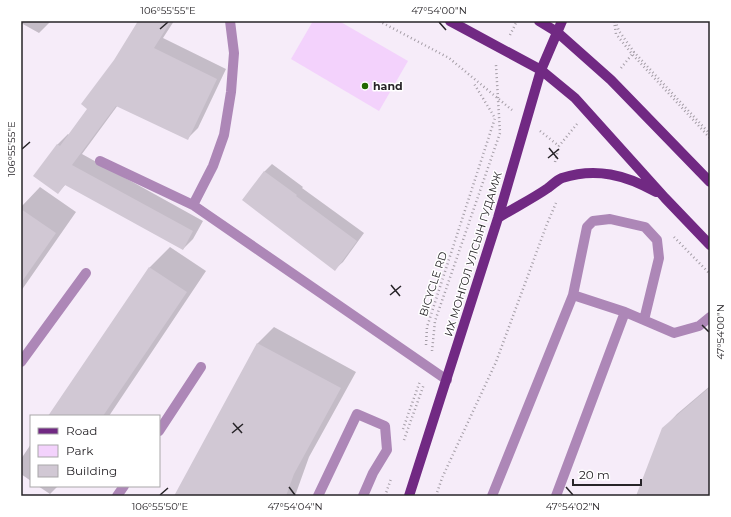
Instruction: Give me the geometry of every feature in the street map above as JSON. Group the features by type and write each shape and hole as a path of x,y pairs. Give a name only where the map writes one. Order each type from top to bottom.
{"main road":[{"path":"450,21 541,70 575,98 665,198 710,244"},
{"path":"539,21 557,32 611,80 710,182"},
{"name":"ИХ МОНГОЛ УЛСЫН ГУДАМЖ","path":"409,496 498,218 541,70 562,21"},
{"path":"498,218 548,188 561,178 594,172 617,175 638,182 665,198"}],"street":[{"path":"193,205 213,166 224,134 231,92 234,53 230,21"},
{"path":"100,161 193,205 447,380"},
{"path":"492,496 574,295 587,227 593,221 610,219 645,227 657,240 659,258 644,320"},
{"path":"21,362 86,273"},
{"path":"574,295 625,312 674,333 699,326 710,317"},
{"path":"556,496 625,312"},
{"path":"160,429 201,367"},
{"path":"318,496 357,414 386,426 387,450 373,474 363,496"},
{"path":"117,496 123,487"}],"path":[{"path":"379,21 449,58 498,99 500,133 436,321 430,368 403,443"},
{"path":"614,21 619,31 634,52 710,134"},
{"path":"614,21 616,34 632,54 710,138"},
{"name":"BICYCLE RD","path":"426,349 427,327 495,118 473,82"},
{"path":"436,496 442,478 496,362 547,224"},
{"path":"403,430 421,378"},
{"path":"385,496 392,473"}],"green space":[{"name":"hand","path":"313,21 339,21 408,61 379,111 291,59"}],"building":[{"path":"138,21 171,21 154,48 217,79 188,140 116,106 72,165 193,231 183,250 65,185 58,194 33,176 57,144 60,146 87,109 81,104 114,60"},
{"path":"264,171 357,241 335,271 242,200"},
{"path":"21,209 56,233 21,283"},
{"path":"149,267 187,292 104,415 49,415"},
{"path":"257,343 341,388 294,474 286,496 174,496"},
{"path":"710,387 710,496 636,496 662,428"}],"place":[{"name":"hand","path":"365,86"}]}
